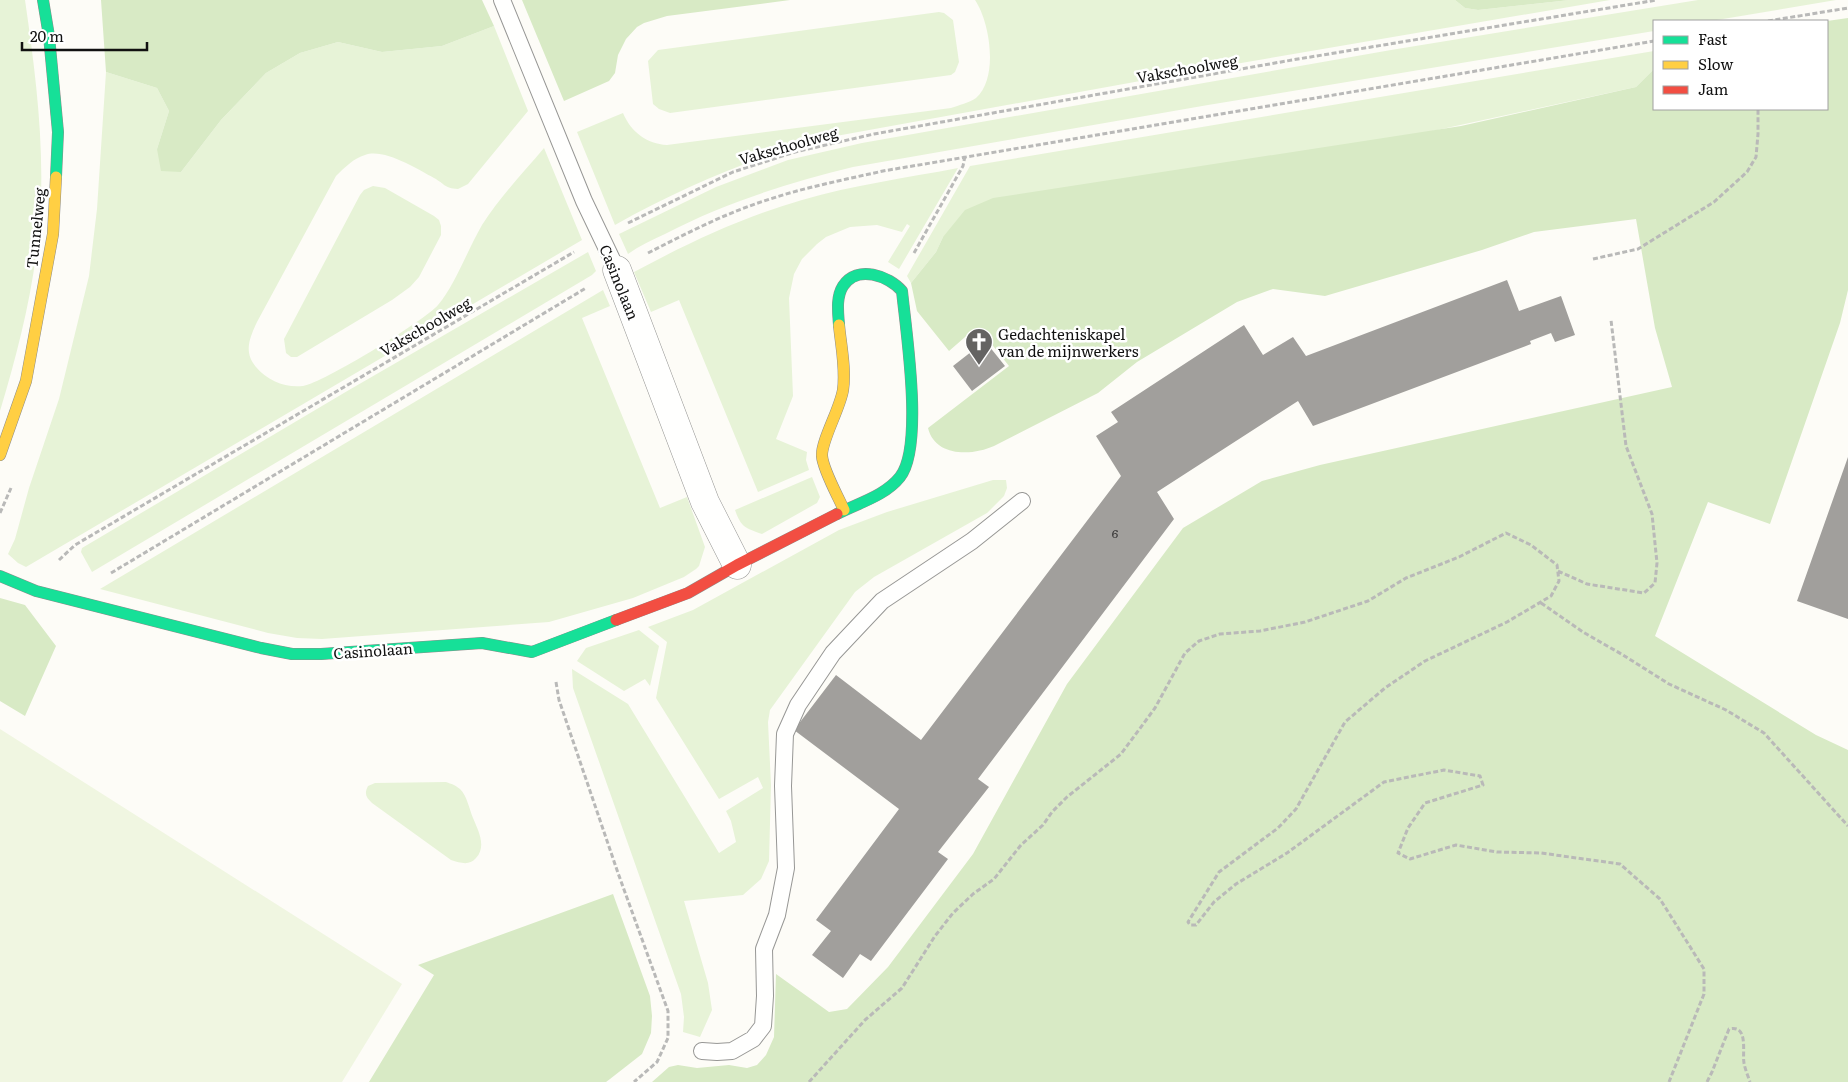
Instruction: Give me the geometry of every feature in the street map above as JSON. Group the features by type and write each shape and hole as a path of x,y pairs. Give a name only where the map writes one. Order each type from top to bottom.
{"street":[{"name":"Tunnelweg","path":"0,455 26,381 53,234 58,132 49,36 43,0"},
{"name":"Casinolaan","path":"617,270 705,502 737,565"},
{"path":"532,652 688,593 737,565 885,491 900,477 907,465 911,450 912,392 902,291 896,284 884,277 873,274 860,274 850,278 843,286 839,297 838,311 844,372 843,390 822,455 844,510"},
{"name":"Casinolaan","path":"0,576 31,590 261,648 292,654 321,654 482,643 532,652"}],"lane":[{"name":"Casinolaan","path":"502,0 584,201 617,270"},
{"path":"702,1050 732,1051 753,1039 763,1026 765,996 764,949 777,915 786,868 783,786 785,734 798,705 833,653 882,601 972,541 1022,501"}],"path":[{"name":"Vakschoolweg","path":"31,590 44,574 75,545 601,236 733,172 795,152 874,134 1292,60 1657,0"},
{"path":"1774,20 1848,8"},
{"path":"68,599 617,270 691,231 763,202 824,184 966,156 1653,41"},
{"path":"1593,260 1638,249 1714,202 1747,172 1756,157 1758,110"},
{"path":"896,284 966,156"},
{"path":"1558,571 1587,584 1644,593 1655,583 1657,563 1652,514 1626,446 1611,320"},
{"path":"809,1082 865,1020 902,988 935,936 953,913 973,894 994,879 1021,845 1043,825 1066,797 1121,754 1155,708 1185,653 1199,641 1220,634 1260,631 1306,622 1368,601 1406,578 1459,557 1506,533 1531,545 1557,565 1559,581 1551,596 1507,622 1425,661 1385,688 1345,722 1296,809 1278,828 1219,872 1188,922 1190,925 1196,925 1214,902 1236,884 1287,853 1384,782 1444,770 1480,776 1483,785 1425,803 1408,828 1398,853 1410,859 1456,845 1497,852 1541,853 1620,864 1660,899 1704,969 1704,994 1669,1082"},
{"path":"1541,603 1583,632 1669,684 1726,710 1764,733 1848,826"},
{"path":"532,652 554,668 559,700 624,890 668,1011 668,1038 657,1062 634,1082"},
{"path":"1706,1082 1712,1072 1729,1029 1734,1028 1737,1029 1744,1040 1743,1061 1750,1082"}],"green space":[{"path":"0,0 25,0 39,115 41,201 39,230 29,299 19,344 0,411"},
{"path":"101,0 482,0 494,26 442,46 382,52 338,42 300,53 266,73 221,120 181,172 161,171 157,149 169,111 157,88 106,72"},
{"path":"522,0 790,0 667,16 644,23 637,27 626,39 618,55 615,73 609,81 564,101"},
{"path":"975,0 1455,0 1465,8 1478,10 1570,0 1610,0 1212,68 825,138 770,155 717,175 666,198 615,225 577,132 623,113 630,126 641,136 653,142 667,145 951,108 964,104 976,98 983,89 988,77 990,64 990,50 985,22"},
{"path":"1455,0 1570,0 1478,10 1465,8"},
{"path":"1698,0 1836,0 1717,20 1653,20 1653,31 1208,105 853,167 804,180 733,203 687,223 628,254 619,234 716,187 788,160 862,143 1391,50"},
{"path":"939,12 944,13 953,20 959,62 955,72 951,75 670,113 659,109 653,104 648,61 658,50"},
{"path":"1848,18 1848,290 1840,323 1770,524 1708,502 1655,636 1816,735 1848,750 1848,1082 652,1082 669,1067 678,1065 697,1068 729,1065 747,1068 757,1065 766,1055 774,1037 776,974 829,1012 847,1009 888,967 973,854 1067,684 1183,528 1262,481 1320,465 1672,387 1655,328 1636,219 1534,232 1482,250 1325,296 1273,289 1237,302 1137,362 1098,393 994,446 975,451 955,452 938,444 932,438 928,428 1009,366 986,337 980,341 972,331 949,351 917,311 911,283 936,252 943,237 965,210 993,198 1461,126 1636,87 1653,70 1653,110 1828,110 1828,21"},
{"path":"494,26 528,111 468,184 458,189 447,187 410,165 381,154 365,155 357,158 336,176 257,322 249,344 252,361 271,380 283,385 303,386 351,363 414,324 438,305 444,297 482,225 504,195 544,148 582,240 26,567 8,554 15,539 29,488 59,399 89,276 97,209 106,72 157,88 169,111 157,149 181,172 221,120 266,73 300,53 338,42 382,52 442,46"},
{"path":"1653,51 1653,70 1636,87 943,237 936,252 911,283 907,276 970,166"},
{"path":"958,168 899,269 888,262 910,226 907,224 902,232 877,225 850,227 826,237 802,259 794,274 789,298 793,396 776,439 807,452 806,460 809,470 758,492 679,300 651,312 634,272 675,251 758,214 841,190"},
{"path":"373,186 385,188 434,216 439,220 441,235 419,277 410,287 392,300 297,357 291,357 286,353 284,339 360,195 364,190"},
{"path":"588,252 596,271 592,275 92,572 81,552 82,548 349,390"},
{"path":"603,290 610,306 582,318 660,508 687,497 705,547 699,566 684,577 633,598 549,622 322,639 297,638 268,633 100,589"},
{"path":"812,477 820,497 817,503 762,534 748,528 739,520 735,510"},
{"path":"993,480 1006,480 1007,488 1004,496 987,513 874,577 855,592 770,710 768,722 771,785 769,861 761,879 743,895 684,901 708,983 712,1010 700,1037 683,1032 684,1017 681,994 573,688 572,669 628,704 719,853 736,842 731,821 726,811 763,788 758,777 719,799 656,698 667,642 648,627 693,610 839,530 887,512"},
{"path":"0,598 25,605 56,646 25,716 0,701"},
{"path":"639,630 659,646 650,686 645,679 624,691 577,661 586,648"},
{"path":"0,729 402,984 342,1082 0,1082"},
{"path":"446,782 457,786 462,792 479,833 481,848 476,858 468,863 451,860 372,803 366,793 368,786 375,783"},
{"path":"613,894 650,996 652,1016 651,1033 642,1054 610,1079 606,1082 369,1082 434,975 418,965"}],"building":[{"path":"1507,280 1519,311 1561,296 1575,335 1555,342 1551,333 1530,341 1531,344 1313,426 1298,401 1157,492 1174,519 978,779 989,787 938,852 948,859 871,961 860,954 843,978 812,955 831,931 816,920 899,809 794,730 836,675 921,740 1121,476 1096,436 1118,422 1111,412 1244,325 1263,355 1293,337 1306,356"},
{"name":"Gedachteniskapel van de mijnwerkers","path":"985,341 1005,366 972,391 953,366"},
{"path":"1848,457 1848,619 1797,601"}],"traffic: fast":[{"path":"43,0 49,36 58,132 56,177"},
{"path":"837,514 879,494 894,484 900,477 907,462 911,441 912,416 912,388 902,291 881,277 864,274 856,275 843,286 839,295 839,325"},
{"path":"0,576 36,591 261,648 292,654 321,654 482,643 532,652 616,620"}],"traffic: slow":[{"path":"0,455 26,381 53,234 56,177"},
{"path":"839,325 844,366 843,390 824,442 822,456 828,476 844,510"}],"traffic: jam":[{"path":"616,620 688,593 737,565 837,514"}],"place":[{"name":"Gedachteniskapel van de mijnwerkers","path":"979,366"}]}
